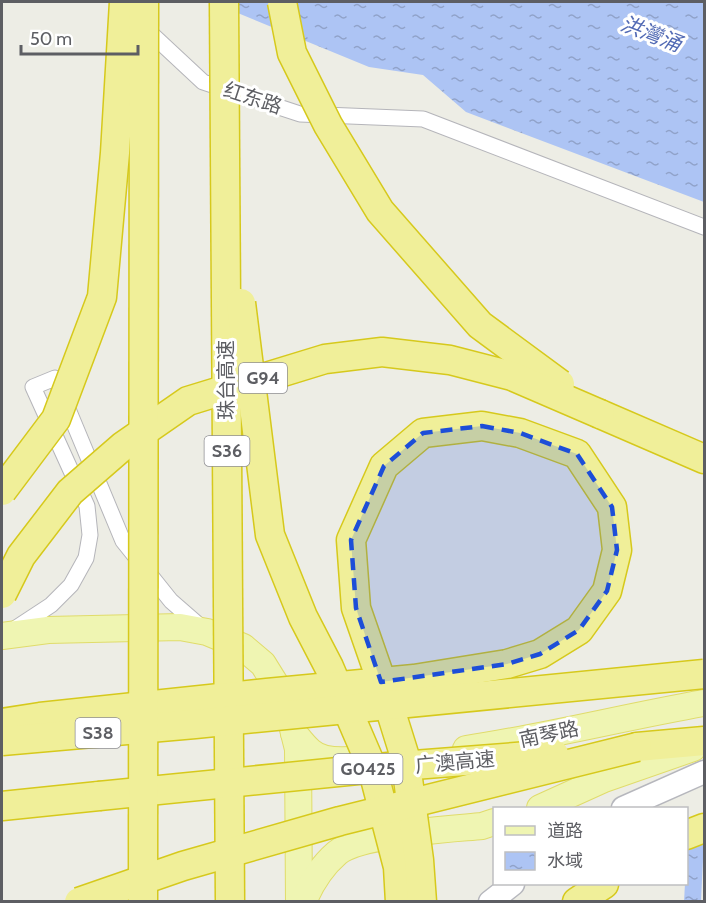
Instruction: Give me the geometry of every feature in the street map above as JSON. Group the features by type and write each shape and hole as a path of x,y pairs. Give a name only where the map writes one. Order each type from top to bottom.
{"highway":[{"path":"2,491 56,418 102,297 116,153 124,2"},
{"path":"143,902 144,2"},
{"name":"珠台高速","path":"224,2 230,902"},
{"path":"282,2 292,53 328,125 380,211 480,325 600,414"},
{"path":"225,169 270,535 303,617 329,667 372,767 398,867 400,902"},
{"name":"G94","path":"2,594 21,556 70,492 123,446 188,401 325,359 382,352 450,360 512,376 705,459"},
{"path":"2,723 64,714 267,693 368,683 380,682 391,681 414,679 507,664 540,654 579,630 607,591 617,550 612,507 577,454 520,432 482,426 423,432 384,466 351,540 356,608 380,677 383,687 386,697 389,707 392,717 405,757 419,860 422,902"},
{"name":"S38","path":"2,741 705,674"},
{"name":"广澳高速","path":"2,806 388,767 705,743"},
{"path":"79,902 183,866 340,821 637,747"},
{"path":"688,835 705,828"},
{"path":"577,902 602,885"}],"main road":[{"path":"5,634 48,630 180,627 207,632 243,647 263,664 286,701 298,749 301,902"},
{"name":"南琴路","path":"294,733 311,753 327,759 345,761 453,751 507,743 614,719 705,703"},
{"path":"542,807 604,779 705,743"},
{"path":"624,807 705,772"},
{"path":"301,902 313,880 339,851 371,838 493,822"},
{"path":"490,902 512,885"}],"street":[{"name":"红东路","path":"115,2 203,82 300,114 423,119 705,227"},
{"path":"5,634 51,606 71,585 86,558 90,535 87,506 33,387 55,378 123,541 171,601 207,632"}],"highlighted area":[{"path":"482,426 520,433 577,454 612,507 617,550 607,591 579,630 540,654 507,664 381,682 356,608 351,540 384,466 423,433"}],"water":[{"name":"洪灣涌","path":"211,2 704,2 704,202 466,112 423,75 369,67"},
{"path":"704,838 701,901 684,901 685,885 688,885 688,849"}]}
